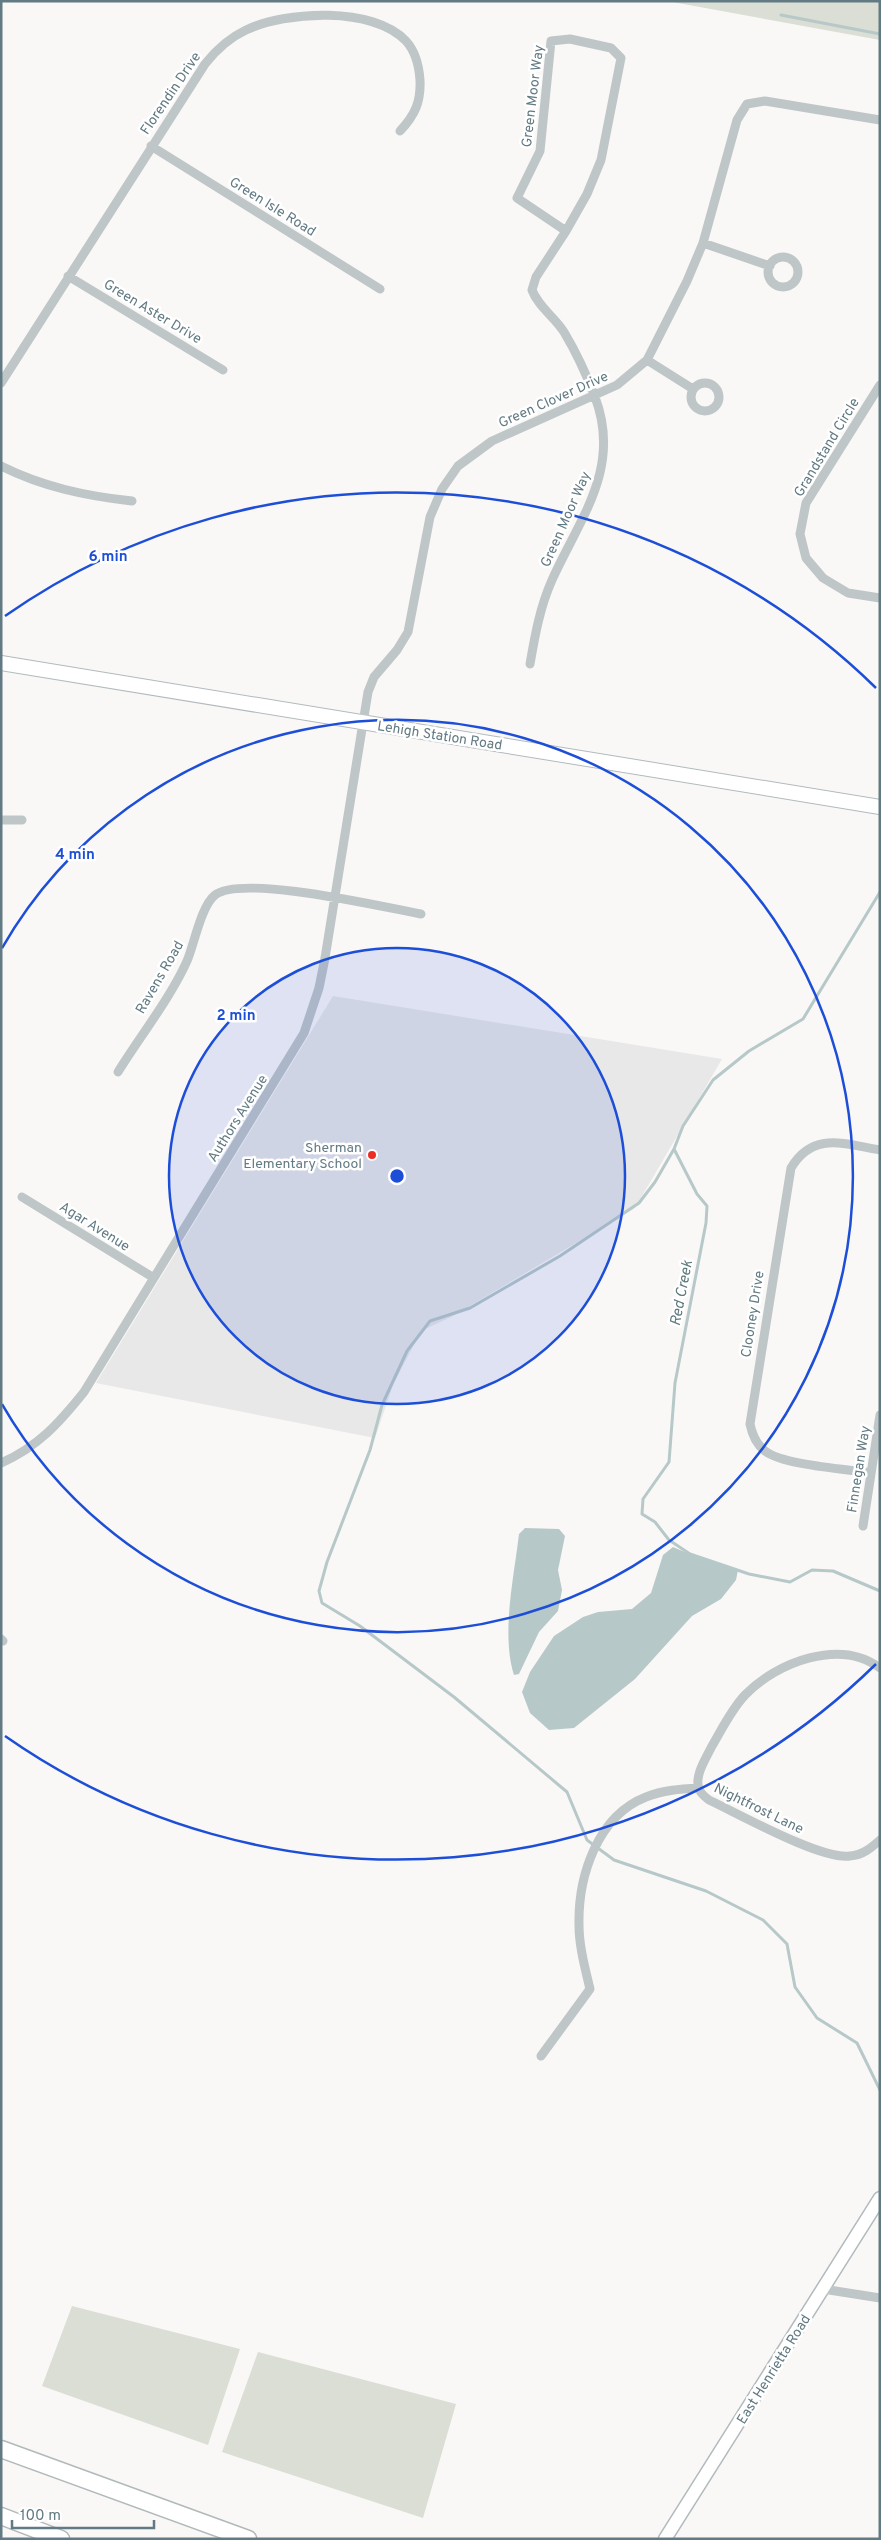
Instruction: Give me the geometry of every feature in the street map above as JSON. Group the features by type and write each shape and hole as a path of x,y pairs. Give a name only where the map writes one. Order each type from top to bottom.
{"highway":[{"path":"1,2449 248,2539"},
{"path":"1,2516 60,2539"}],"main road":[{"name":"Lehigh Station Road","path":"1,663 880,807"},
{"name":"East Henrietta Road","path":"666,2539 880,2198"}],"street":[{"name":"Florendin Drive","path":"1,383 205,64 216,51 245,31 262,24 297,16 338,16 371,22 386,27 408,43 419,65 420,87 413,117 400,131"},
{"name":"Green Moor Way","path":"530,664 536,628 545,597 592,497 603,465 604,432 595,397 563,331 536,300 532,290 536,277 566,231 587,194 601,160 621,58 611,48 570,38 550,41 540,151 517,198 566,231"},
{"name":"Green Clover Drive","path":"365,723 371,684 408,632 430,517 449,477 467,458 492,441 595,397 617,385 647,360 684,289 703,243 737,120 747,104 765,101 880,120"},
{"name":"Green Isle Road","path":"151,146 380,289"},
{"path":"703,243 770,266"},
{"name":"Green Aster Drive","path":"68,276 223,370"},
{"path":"647,360 693,389"},
{"name":"Grandstand Circle","path":"880,385 806,503 800,534 806,558 823,578 848,593 880,598"},
{"path":"1,466 42,484 67,491 132,501"},
{"name":"Authors Avenue","path":"1,1463 34,1446 66,1415 84,1392 304,1033 320,988 365,723"},
{"path":"1,820 22,820"},
{"name":"Ravens Road","path":"118,1072 186,963 206,908 216,894 234,888 251,888 292,891 335,899"},
{"path":"335,899 421,914"},
{"name":"Clooney Drive","path":"871,1473 791,1461 771,1455 758,1444 750,1424 791,1168 800,1154 818,1144 833,1142 880,1150"},
{"name":"Agar Avenue","path":"22,1196 154,1278"},
{"name":"Finnegan Way","path":"863,1526 880,1415"},
{"name":"Nightfrost Lane","path":"880,1668 856,1657 826,1654 807,1658 767,1679 746,1694 732,1711 705,1758 698,1780 699,1788 709,1800 826,1854 850,1857 862,1854 880,1840"},
{"path":"541,2056 590,1989 579,1926 580,1900 595,1848 614,1819 628,1806 661,1792 699,1788"},
{"path":"823,2289 880,2298"}],"shaded area":[{"path":"667,1 880,1 880,40"},
{"path":"333,996 722,1059 635,1208 453,1316 421,1331 393,1385 375,1438 96,1383"},
{"path":"525,1528 559,1529 565,1536 558,1570 562,1590 558,1611 539,1632 519,1674 514,1675 510,1659 509,1642 510,1605 519,1534"},
{"path":"673,1547 699,1558 738,1570 736,1580 721,1599 692,1616 635,1679 574,1728 549,1730 530,1713 522,1692 530,1672 554,1636 583,1617 598,1612 632,1609 651,1593 663,1555"},
{"path":"72,2306 240,2349 208,2445 42,2386"},
{"path":"258,2352 456,2404 423,2518 222,2452"}],"waterway":[{"path":"781,15 880,34"},
{"name":"Red Creek","path":"880,892 803,1019 749,1051 713,1080 683,1126 674,1149 697,1194 707,1206 706,1223 675,1383 669,1462 643,1499 642,1514 655,1522 669,1540 690,1554 749,1574 790,1582 812,1570 833,1571 880,1591"},
{"path":"674,1149 655,1182 639,1203 560,1256 470,1308 430,1321 407,1351 382,1405 370,1450 327,1562 319,1591 322,1603 360,1626 454,1697 567,1792 587,1840 614,1860 706,1891 763,1920 787,1944 795,1987 817,2018 857,2043 880,2090"}],"place":[{"name":"Sherman Elementary School","path":"372,1155"}]}
